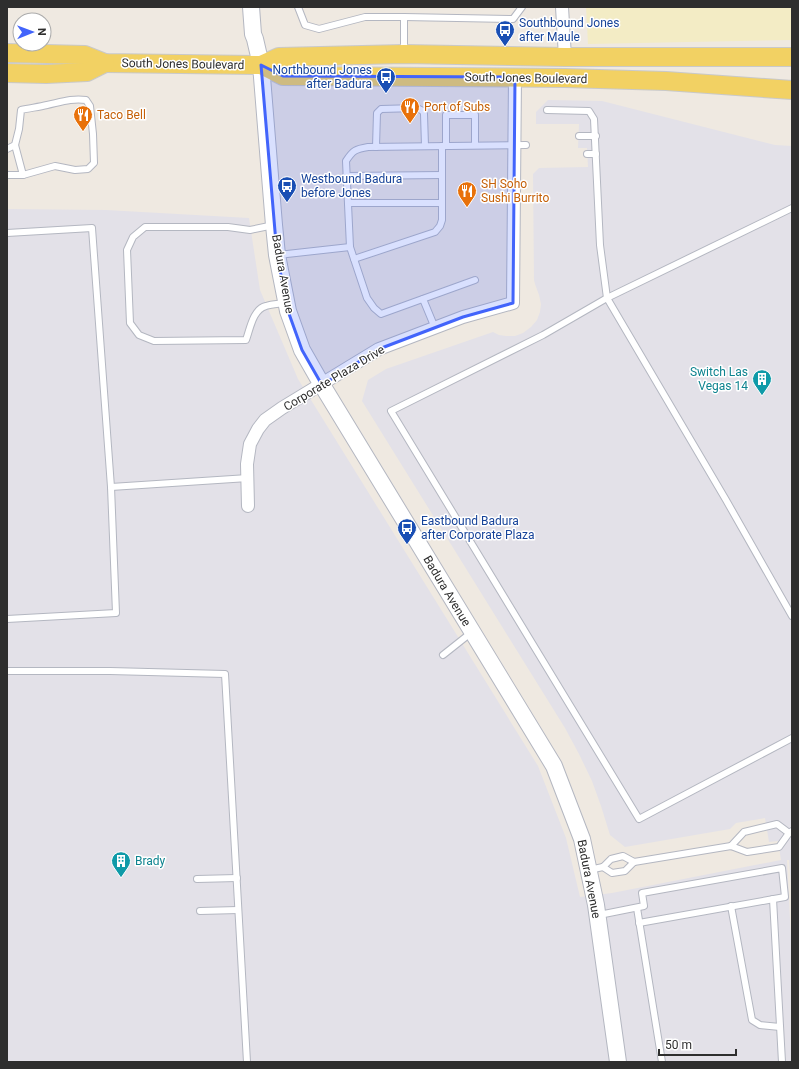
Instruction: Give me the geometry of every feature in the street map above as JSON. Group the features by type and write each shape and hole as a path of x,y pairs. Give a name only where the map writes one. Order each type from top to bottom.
{"main road":[{"name":"Badura Avenue","path":"251,7 253,34 262,65 277,255 288,311 302,350 322,385 554,766 582,839 596,868 597,916 618,1062"},
{"name":"South Jones Boulevard","path":"9,54 85,55 105,64 262,65 283,76 515,77 666,81 792,90"},
{"name":"South Jones Boulevard","path":"262,65 279,56 404,54 565,57 792,57"},
{"name":"South Jones Boulevard","path":"7,73 46,74 87,72 105,64"}],"street":[{"path":"562,7 565,57"},
{"path":"515,77 520,145"},
{"name":"Corporate Plaza Drive","path":"248,506 248,464 250,444 265,420 282,408 380,349 463,317 513,303 520,145"}],"lane":[{"path":"298,7 305,25 319,29 365,18 404,17 513,20 522,7"},
{"path":"404,17 404,54"},
{"path":"7,175 23,174 55,166 75,170 88,169 94,163 90,106 86,100 67,100 21,110 19,129 14,145 23,174"},
{"path":"376,147 376,113 381,109 407,108 417,108 423,111 425,146"},
{"path":"546,110 589,111 594,119 600,245 608,298 792,616"},
{"path":"354,259 435,232 440,226 442,220 442,175 446,115 475,115 475,145"},
{"path":"579,136 596,136"},
{"path":"7,149 14,145"},
{"path":"474,280 381,314 374,308 368,298 350,247 346,161 355,149 376,147 520,145"},
{"path":"587,154 596,154"},
{"path":"346,176 442,175"},
{"path":"348,203 442,203"},
{"path":"792,208 608,298 543,335 391,411 639,819 792,738"},
{"path":"274,225 250,230 228,227 145,227 133,237 127,250 130,323 139,335 154,341 246,340 252,321 258,311 265,306 286,303"},
{"path":"7,233 92,228 111,487 116,613 7,619"},
{"path":"277,255 350,247"},
{"path":"423,299 435,328"},
{"path":"111,487 248,478"},
{"path":"443,655 472,632"},
{"path":"7,671 110,671 225,674 247,1062"},
{"path":"596,868 612,873 625,870 634,862 731,846 747,852 779,847 791,832 777,824 744,832 731,846"},
{"path":"596,868 611,859 623,856 634,862"},
{"path":"597,916 644,906 642,893 782,868 784,897 639,922"},
{"path":"197,879 237,878"},
{"path":"773,899 782,1062"},
{"path":"731,906 752,1020 760,1024 780,1027"},
{"path":"637,908 662,1062"},
{"path":"200,911 238,910"}],"highlighted area":[{"path":"261,65 283,76 515,77 513,303 463,317 379,349 322,385 302,350 288,311 277,255"}],"shaded area":[{"path":"548,100 602,101 775,145 792,146 792,899 789,860 787,860 792,959 792,1062 7,1062 7,209 106,210 249,218 260,290 298,379 538,766 566,838 580,897 612,893 781,860 778,841 769,842 765,818 736,823 730,829 625,847 610,835 592,781 565,728 362,401 368,380 386,369 493,332 499,335 515,336 523,333 537,320 541,304 534,280 533,174 539,168 588,167 587,148 578,148 579,124 536,124 536,112"}],"sand":[{"path":"586,7 792,7 792,40 588,44"}],"place":[{"name":"Southbound Jones after Maule","path":"505,47"},
{"name":"Northbound Jones after Badura","path":"386,94"},
{"name":"Port of Subs","path":"410,124"},
{"name":"Taco Bell","path":"83,132"},
{"name":"Westbound Badura before Jones","path":"287,203"},
{"name":"SH Soho Sushi Burrito","path":"467,208"},
{"name":"Switch Las Vegas 14","path":"762,396"},
{"name":"Eastbound Badura after Corporate Plaza","path":"407,545"},
{"name":"Brady","path":"121,878"}]}
